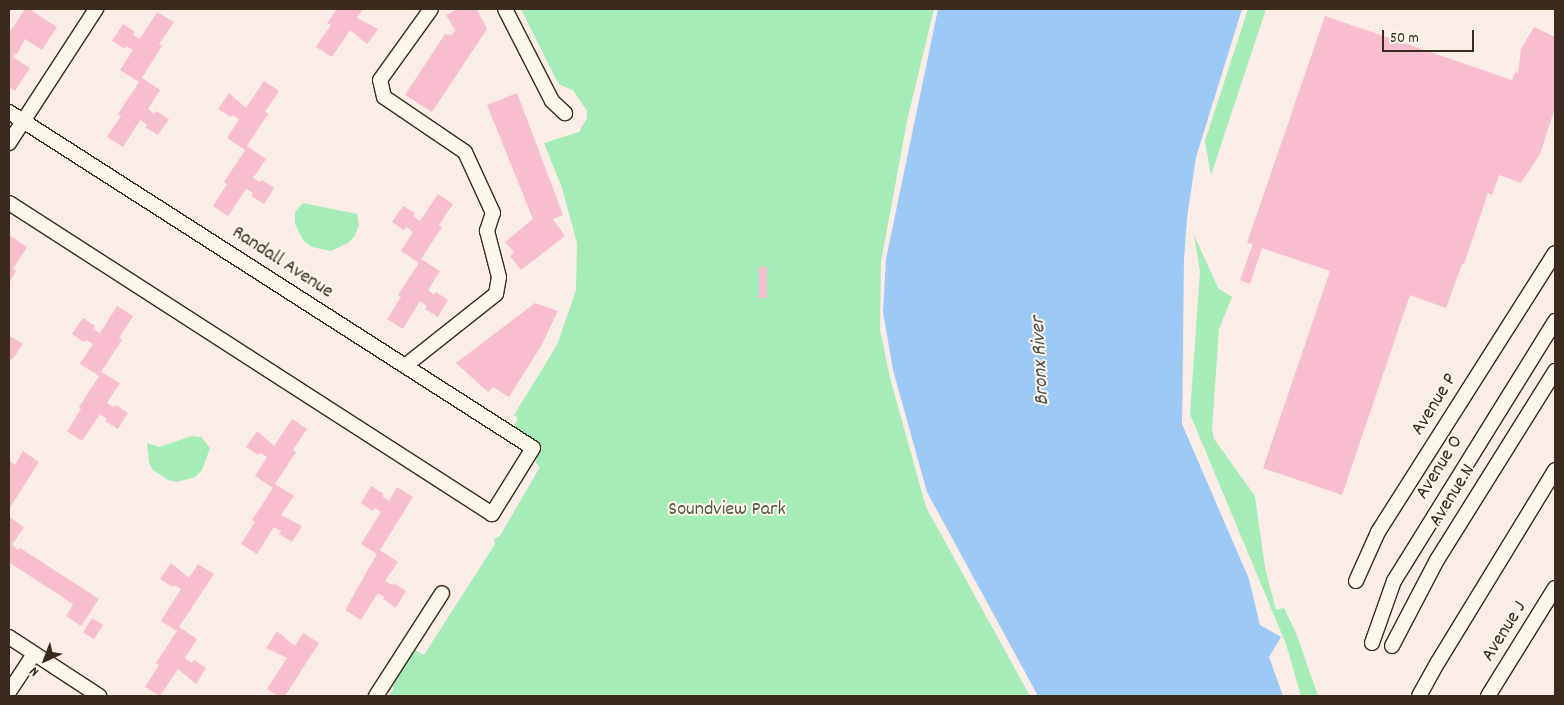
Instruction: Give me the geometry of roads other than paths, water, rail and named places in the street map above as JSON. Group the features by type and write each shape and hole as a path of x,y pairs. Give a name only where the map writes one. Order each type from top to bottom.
{"street":[{"path":"9,143 96,9"},
{"path":"405,366 496,294 499,277 487,231 493,213 465,152 384,97 380,80 431,9"},
{"path":"506,9 552,101 565,113"},
{"name":"Randall Avenue","path":"9,112 533,448 492,514 9,203"},
{"name":"Avenue P","path":"1356,581 1378,532 1555,254"},
{"name":"Avenue O","path":"1372,644 1394,581 1555,321"},
{"name":"Avenue N","path":"1392,646 1437,560 1555,371"},
{"path":"1420,696 1438,662 1555,470"},
{"name":"Avenue J","path":"1488,696 1555,588"},
{"path":"376,696 442,593"},
{"path":"9,638 99,696"},
{"path":"9,692 34,654"}],"water":[{"name":"Bronx River","path":"938,9 1242,9 1196,157 1187,218 1184,260 1182,424 1249,579 1260,625 1281,637 1269,657 1283,696 1038,696 927,492 893,370 883,312 886,259"}],"park label":[{"name":"Soundview Park","path":"727,510"}]}
